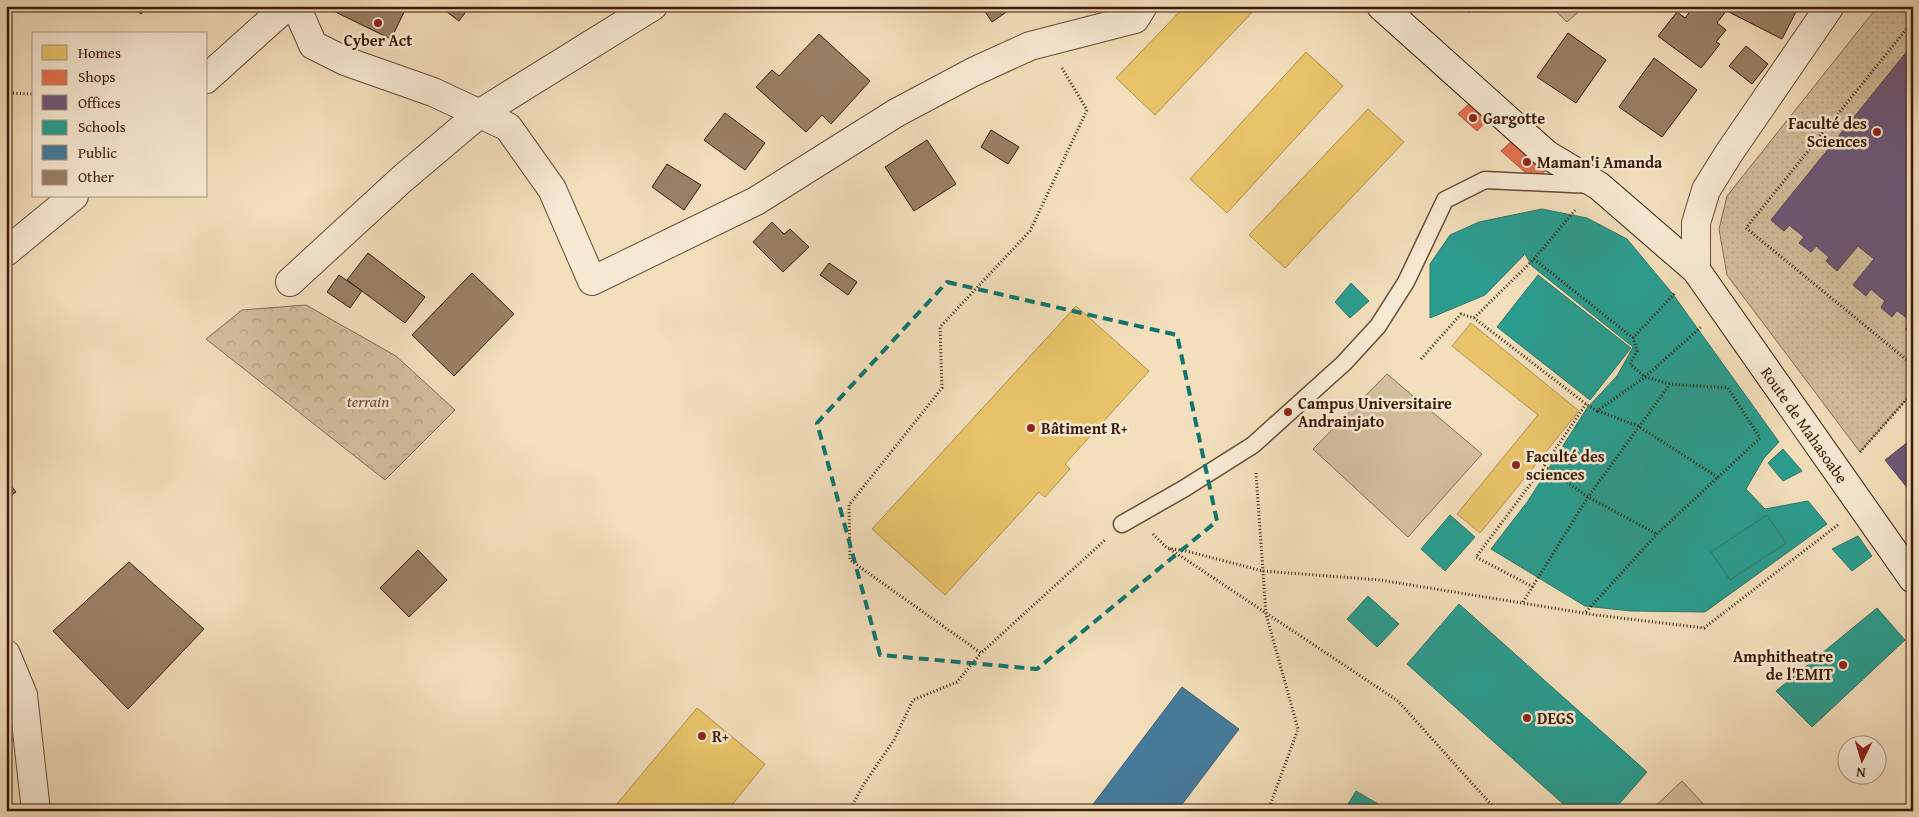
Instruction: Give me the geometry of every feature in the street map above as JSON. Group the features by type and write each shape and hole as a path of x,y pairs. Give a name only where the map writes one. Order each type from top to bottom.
{"street":[{"path":"208,77 287,6"},
{"path":"296,6 313,46 345,61 433,92 508,127 552,189 592,281 756,201 896,113 973,72 1030,46 1135,19 1143,6"},
{"path":"290,282 402,179 479,114 653,6"},
{"name":"Route de Mahasoabe","path":"1381,6 1546,154 1599,186 1696,270 1913,579"},
{"path":"1696,270 1696,223 1706,190 1729,153 1830,6"},
{"path":"6,252 72,198"},
{"path":"6,654 23,695 36,811"}],"lane":[{"path":"1122,524 1254,445 1344,362 1378,326 1406,282 1445,200 1484,180 1599,186"}],"path":[{"path":"1913,21 1746,228 1913,365"},
{"path":"981,653 850,560 849,505 942,388 940,327 1030,232 1088,110 1057,59 1030,46"},
{"path":"6,93 32,94"},
{"path":"1474,318 1534,259 1562,222 1599,186"},
{"path":"1534,259 1633,338 1637,351 1630,364 1645,377 1670,384 1728,388 1760,438 1657,534 1584,613"},
{"path":"1633,338 1696,270"},
{"path":"1597,411 1645,377 1722,309"},
{"path":"1421,359 1461,314 1474,318 1586,404 1597,411 1638,426 1719,478"},
{"path":"1523,602 1588,497 1670,384"},
{"path":"1834,468 1860,452 1913,392"},
{"path":"1533,587 1476,557 1544,466 1586,404"},
{"path":"1254,445 1266,614 1298,729 1268,811"},
{"path":"1544,466 1588,497 1657,534"},
{"path":"1168,548 1186,550 1263,571 1380,580 1584,613 1704,628 1862,507"},
{"path":"849,811 894,740 913,700 957,682 981,653 1122,524 1150,532 1168,548 1398,701 1497,811"}],"highlighted area":[{"path":"947,282 1177,335 1217,521 1037,669 880,655 817,423"}],"green space":[{"path":"1550,6 1585,6 1567,22"},
{"path":"1878,6 1913,6 1913,44 1771,220 1784,231 1789,225 1804,237 1800,243 1811,252 1816,246 1829,257 1826,261 1837,271 1858,246 1874,259 1853,285 1866,296 1871,289 1885,301 1881,308 1892,317 1897,311 1912,322 1906,329 1913,335 1913,392 1860,452 1727,275 1719,229 1727,196"},
{"name":"terrain","path":"306,305 396,356 455,410 385,480 206,339 242,310"},
{"path":"1387,374 1482,454 1408,537 1313,449"},
{"path":"1682,781 1710,811 1650,811"}],"building: Homes":[{"path":"1185,6 1258,6 1155,115 1116,78"},
{"path":"1306,52 1343,86 1227,213 1190,179"},
{"path":"1368,109 1404,142 1285,268 1249,235"},
{"name":"Bâtiment R+","path":"1076,306 1149,371 1065,464 1070,469 1045,497 1039,492 945,595 872,529"},
{"name":"Faculté des sciences","path":"1471,323 1579,411 1480,533 1457,514 1538,415 1452,346"},
{"name":"R+","path":"697,708 765,764 727,811 611,811"}],"building: Shops":[{"path":"1470,103 1488,119 1477,131 1458,114"},
{"path":"1515,138 1548,169 1534,180 1501,151"}],"building: Offices":[{"name":"Faculté des Sciences","path":"1913,44 1913,335 1905,329 1912,322 1897,310 1892,317 1881,307 1885,301 1871,289 1866,296 1853,285 1874,259 1858,246 1837,271 1826,261 1829,257 1816,246 1811,252 1799,243 1804,237 1789,225 1784,231 1771,220"},
{"path":"1913,438 1913,495 1885,460"}],"building: Schools":[{"path":"1542,209 1587,218 1627,239 1672,293 1779,442 1764,458 1746,489 1765,509 1808,501 1827,524 1705,612 1631,611 1585,606 1491,549 1528,501 1587,408 1617,376 1633,347 1532,266 1525,254 1485,295 1430,318 1430,264 1450,235 1479,222"},
{"name":"Faculté des sciences","path":"1538,275 1631,348 1590,400 1497,327"},
{"path":"1351,283 1369,301 1350,318 1335,302"},
{"path":"1783,449 1802,471 1783,481 1768,463"},
{"path":"1450,515 1475,537 1445,571 1421,549"},
{"path":"1767,515 1786,543 1730,580 1711,552"},
{"path":"1858,536 1872,556 1852,571 1832,549"},
{"path":"1368,596 1399,624 1377,647 1347,619"},
{"name":"DEGS","path":"1459,604 1647,772 1613,811 1571,811 1407,664"},
{"name":"Amphitheatre de l'EMIT","path":"1877,608 1905,640 1812,727 1776,691"},
{"path":"1356,791 1390,811 1344,811"}],"building: Public":[{"path":"1182,687 1239,729 1177,811 1088,811"}],"building: Other":[{"path":"130,6 146,6 141,14"},
{"name":"Cyber Act","path":"323,6 407,6 391,39"},
{"path":"439,6 470,6 459,21"},
{"path":"981,6 1015,6 992,22"},
{"path":"1463,6 1476,6 1469,13"},
{"path":"1694,6 1717,6 1726,11 1717,23 1726,30 1716,42 1720,44 1701,68 1658,36 1677,12 1685,18"},
{"path":"1717,6 1799,6 1782,39"},
{"path":"1568,33 1606,60 1576,103 1537,77"},
{"path":"819,34 870,81 831,124 822,115 806,132 756,87 772,70 779,76"},
{"path":"1746,46 1768,64 1752,84 1729,66"},
{"path":"1654,58 1697,90 1662,137 1619,107"},
{"path":"725,113 765,143 745,170 704,140"},
{"path":"991,130 1019,147 1008,164 981,147"},
{"path":"927,140 956,184 914,211 885,167"},
{"path":"667,164 701,185 684,210 652,187"},
{"path":"772,222 784,234 790,229 809,247 783,272 753,242"},
{"path":"368,253 425,297 405,323 347,280"},
{"path":"829,263 857,282 848,295 820,275"},
{"path":"472,273 514,314 454,376 412,335"},
{"path":"339,275 362,291 350,308 327,292"},
{"path":"6,479 16,492 6,499"},
{"path":"418,550 447,580 409,617 380,588"},
{"path":"129,562 204,629 128,709 53,631"}],"place":[{"name":"Cyber Act","path":"378,23"},
{"name":"Gargotte","path":"1473,118"},
{"name":"Faculté des Sciences","path":"1877,132"},
{"name":"Maman'i Amanda","path":"1527,162"},
{"name":"Campus Universitaire Andrainjato","path":"1288,412"},
{"name":"Bâtiment R+","path":"1031,428"},
{"name":"Faculté des sciences","path":"1516,465"},
{"name":"Amphitheatre de l'EMIT","path":"1843,665"},
{"name":"DEGS","path":"1527,718"},
{"name":"R+","path":"702,736"}]}
